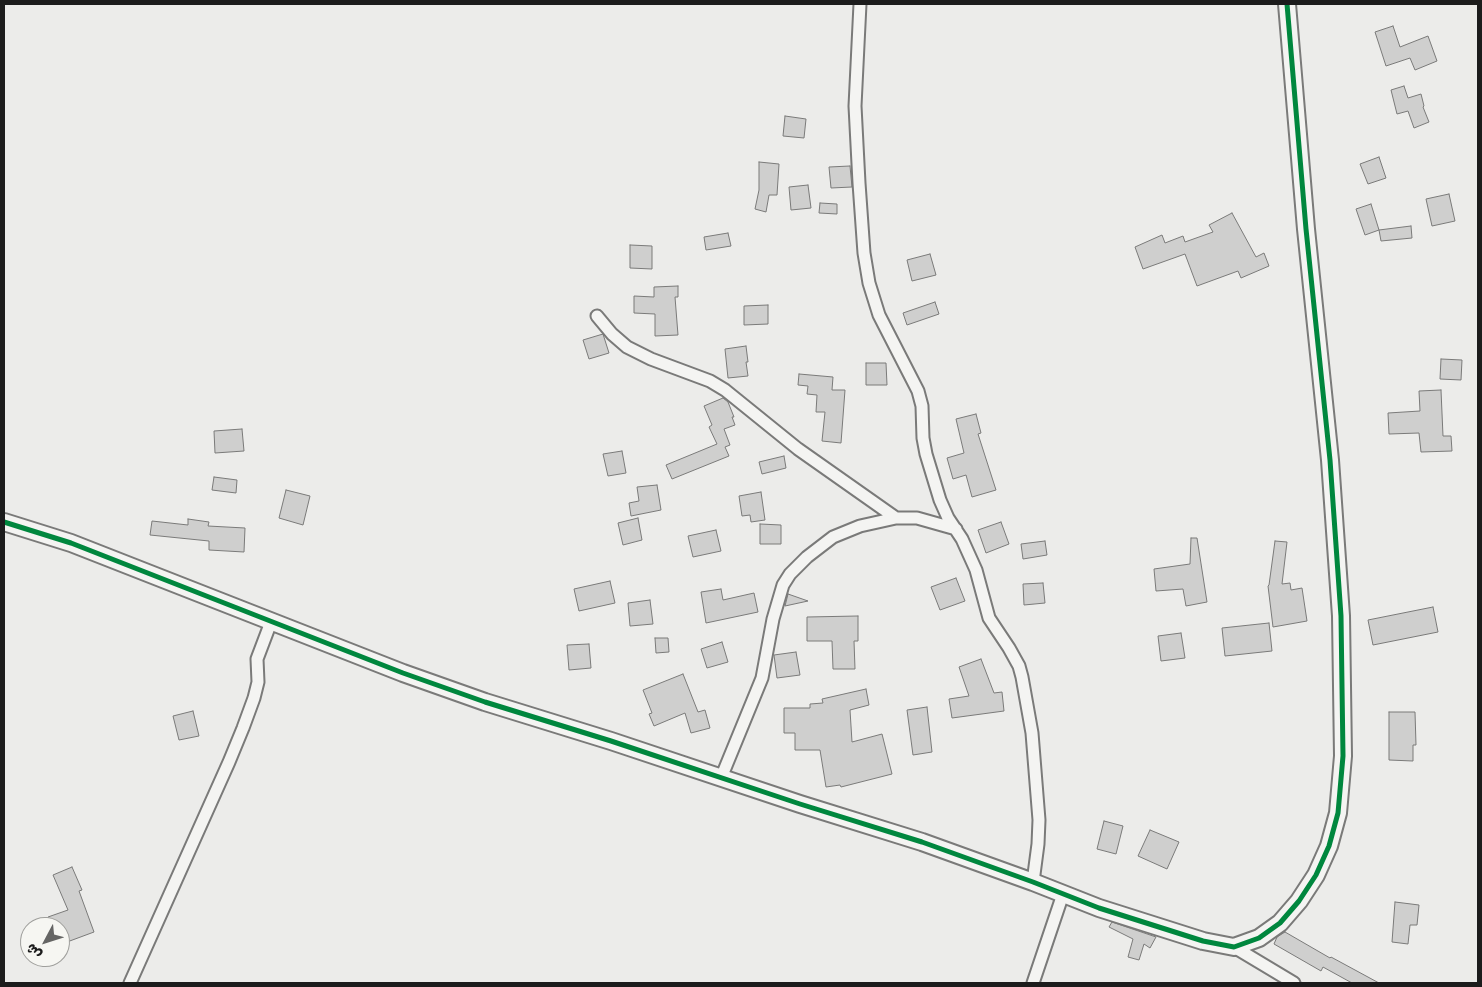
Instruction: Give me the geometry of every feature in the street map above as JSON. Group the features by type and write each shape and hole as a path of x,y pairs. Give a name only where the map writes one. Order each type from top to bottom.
{"street":[{"path":"860,4 855,106 864,253 869,283 879,315 918,391 922,406 923,438 926,454 940,500 976,570 989,618 1009,648 1022,677 1032,732 1039,820 1033,882"},
{"path":"1234,947 1259,938 1280,923 1299,901 1316,875 1329,846 1338,813 1343,756 1341,616 1330,470 1306,229 1287,4"},
{"path":"597,316 612,334 627,346 651,359 710,381 725,390 798,449 896,518"},
{"path":"722,778 762,678 773,619 783,585 790,574 807,557 833,537 860,526 896,518 917,518 956,529"},
{"path":"4,522 71,543 403,673 485,702 922,842 1099,908 1204,941 1234,947 1294,983"},
{"path":"130,983 243,728 258,682 257,660 271,622"},
{"path":"1033,983 1063,894"}],"building":[{"path":"1393,26 1400,47 1428,36 1437,61 1415,70 1410,58 1386,66 1375,32"},
{"path":"1404,86 1408,98 1421,94 1423,107 1429,122 1414,128 1408,111 1397,114 1391,90"},
{"path":"785,116 806,119 804,138 783,136"},
{"path":"1379,157 1386,178 1368,184 1360,164"},
{"path":"759,162 779,164 777,195 769,195 766,212 755,209 759,190"},
{"path":"850,166 852,187 831,188 829,167"},
{"path":"808,185 811,208 791,210 789,187"},
{"path":"1449,194 1455,221 1432,226 1426,199"},
{"path":"820,203 837,204 837,214 819,213"},
{"path":"1371,204 1379,230 1365,235 1356,209"},
{"path":"1232,213 1256,257 1264,253 1269,266 1241,278 1238,271 1197,286 1185,254 1143,269 1135,247 1162,235 1165,243 1183,236 1185,242 1213,232 1209,225"},
{"path":"1411,226 1412,238 1381,241 1379,230"},
{"path":"728,233 731,246 706,250 704,237"},
{"path":"630,245 652,246 652,269 630,268"},
{"path":"930,254 936,275 912,281 907,260"},
{"path":"678,286 678,297 675,297 678,335 655,336 655,314 634,313 634,296 654,297 654,287"},
{"path":"935,302 939,314 907,325 903,313"},
{"path":"768,305 768,324 744,325 744,306"},
{"path":"603,334 609,353 589,359 583,340"},
{"path":"746,346 748,376 728,378 725,349"},
{"path":"1441,359 1462,360 1461,380 1440,379"},
{"path":"866,363 886,363 887,385 866,385"},
{"path":"799,374 833,377 832,390 845,390 841,443 822,441 825,412 816,412 817,395 807,394 808,386 798,385"},
{"path":"1441,390 1443,436 1451,436 1452,451 1421,452 1419,433 1389,434 1388,413 1420,411 1419,391"},
{"path":"723,398 728,402 735,425 724,429 730,445 725,447 729,456 672,479 666,465 717,444 709,427 712,425 704,406"},
{"path":"976,414 981,433 978,434 996,490 972,497 966,475 953,479 947,458 964,453 956,419"},
{"path":"242,429 244,451 215,453 214,431"},
{"path":"622,451 626,473 608,476 603,454"},
{"path":"784,456 786,468 762,474 759,462"},
{"path":"214,477 237,480 236,493 212,490"},
{"path":"657,485 661,510 631,516 629,503 639,501 637,487"},
{"path":"286,490 310,496 303,525 279,518"},
{"path":"761,492 765,520 751,522 750,515 742,516 739,496"},
{"path":"638,518 642,540 623,545 618,523"},
{"path":"188,519 209,522 208,526 245,528 244,552 209,550 209,541 150,535 152,521 188,525"},
{"path":"1001,522 1009,544 986,553 978,530"},
{"path":"760,524 781,525 781,544 760,544"},
{"path":"716,530 721,551 693,557 688,536"},
{"path":"1191,538 1197,538 1207,602 1186,606 1183,589 1156,591 1154,569 1190,564"},
{"path":"1045,541 1047,555 1023,559 1021,544"},
{"path":"1275,541 1287,542 1282,584 1290,583 1291,590 1302,588 1307,621 1273,627 1268,586"},
{"path":"956,578 965,601 940,610 931,587"},
{"path":"610,581 615,603 579,611 574,589"},
{"path":"1043,583 1045,603 1024,605 1023,584"},
{"path":"721,589 723,600 754,593 758,612 706,623 701,592"},
{"path":"788,594 808,601 785,606"},
{"path":"650,600 653,624 630,626 628,603"},
{"path":"1433,607 1438,632 1373,645 1368,620"},
{"path":"858,616 858,641 854,641 855,669 833,669 832,641 807,641 807,617"},
{"path":"1269,623 1272,651 1225,656 1222,628"},
{"path":"1181,633 1185,658 1161,661 1158,636"},
{"path":"655,638 668,638 669,652 656,653"},
{"path":"722,642 728,662 707,668 701,649"},
{"path":"589,644 591,668 569,670 567,645"},
{"path":"796,652 800,675 777,678 774,655"},
{"path":"981,659 994,693 1002,692 1004,711 952,718 949,699 969,696 959,667"},
{"path":"683,674 698,712 705,710 710,728 691,733 685,713 654,726 649,714 652,713 643,690"},
{"path":"866,689 869,705 850,710 852,742 882,734 892,774 841,787 840,785 826,787 820,750 795,750 795,733 784,733 784,708 810,708 810,704 823,703 822,699"},
{"path":"927,707 932,752 913,755 907,710"},
{"path":"193,711 199,736 179,740 173,716"},
{"path":"1389,712 1415,712 1416,745 1413,745 1413,761 1389,760"},
{"path":"1104,821 1123,826 1116,854 1097,849"},
{"path":"1150,830 1179,842 1167,869 1138,856"},
{"path":"72,867 82,890 79,891 94,932 70,941 70,917 48,917 68,910 53,875"},
{"path":"1395,902 1419,905 1417,925 1410,925 1408,944 1392,942"},
{"path":"1112,922 1156,937 1150,948 1144,944 1139,960 1128,957 1133,939 1109,927"},
{"path":"1285,932 1379,983 1352,983 1323,967 1321,971 1274,944 1277,937"}],"cycle path":[{"path":"4,522 71,543 403,673 485,702 922,842 1099,908 1203,941 1234,947 1259,938 1280,923 1299,901 1316,875 1329,846 1338,813 1343,756 1341,616 1330,460 1306,229 1287,4"}]}
